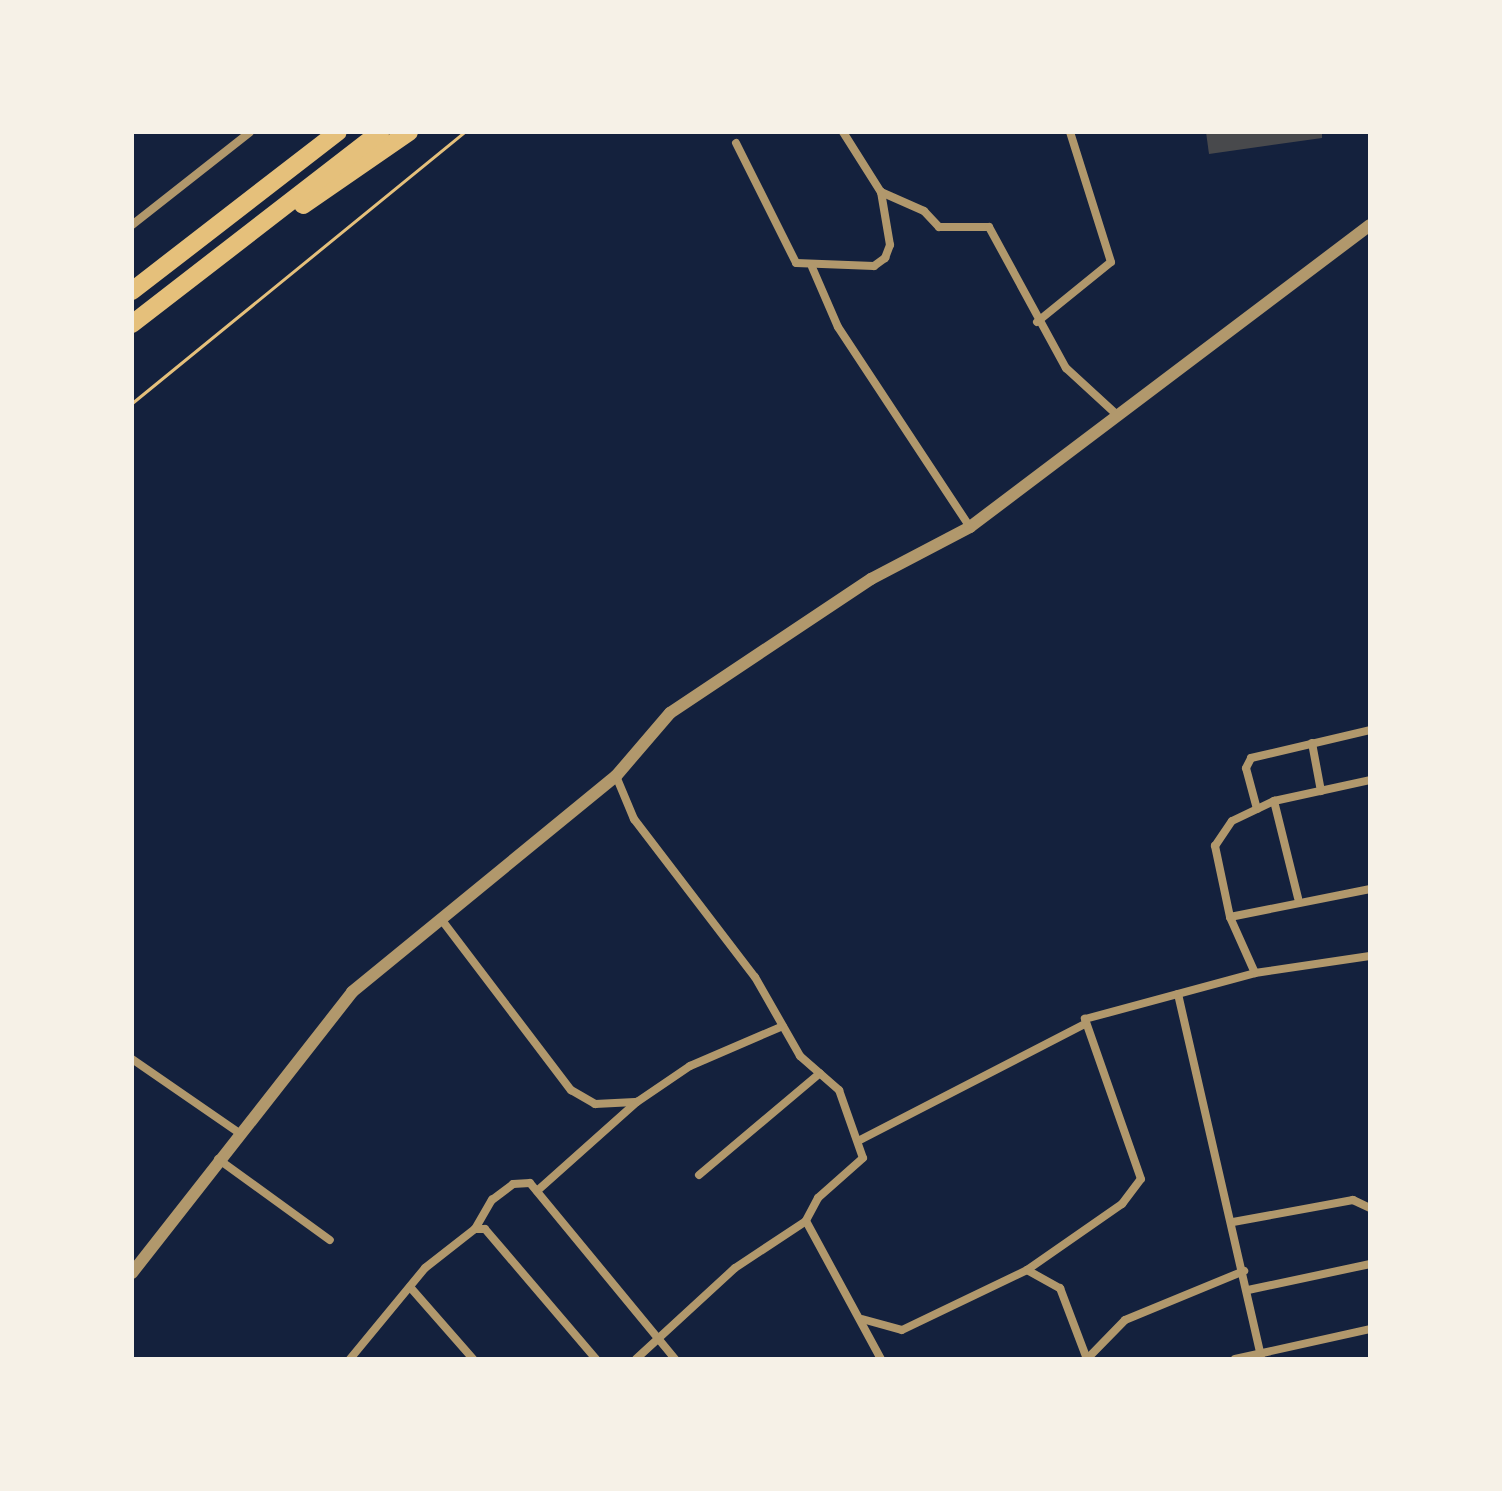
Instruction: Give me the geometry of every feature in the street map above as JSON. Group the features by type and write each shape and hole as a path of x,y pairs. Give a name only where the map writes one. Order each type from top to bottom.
{"highway":[{"path":"197,241 330,132"},
{"path":"132,291 338,132"},
{"path":"132,324 380,132"},
{"path":"219,257 409,132"}],"street":[{"path":"132,225 250,132"},
{"path":"736,143 784,246 796,263 812,267 874,266 885,258 890,245 881,192 843,132"},
{"path":"1037,322 1111,262 1070,132"},
{"path":"881,192 924,211 939,227 989,227 1037,322 1066,368 1116,414"},
{"path":"132,1273 217,1158 352,992 616,776 670,713 871,579 970,527 1370,225"},
{"path":"812,267 838,327 970,527"},
{"path":"1257,809 1246,768 1251,758 1370,730"},
{"path":"1312,743 1321,791"},
{"path":"616,776 634,819 676,868 783,1026 820,1073 839,1090 863,1158 818,1198 806,1221 735,1268 660,1341 636,1359"},
{"path":"1255,973 1230,917 1215,846 1232,821 1274,801 1370,780"},
{"path":"1274,801 1298,898"},
{"path":"1230,917 1298,898 1370,889"},
{"path":"441,919 571,1090 595,1104 637,1102"},
{"path":"858,1141 1083,1025 1096,1015 1255,973 1370,956"},
{"path":"1178,994 1233,1222 1261,1356"},
{"path":"862,1319 902,1330 1027,1270 1122,1204 1141,1179 1124,1113 1083,1025"},
{"path":"537,1191 637,1102 690,1066 783,1026"},
{"path":"132,1059 238,1132"},
{"path":"699,1175 820,1073"},
{"path":"217,1158 330,1240"},
{"path":"350,1359 410,1287 475,1229 513,1184 522,1180 537,1191 675,1359"},
{"path":"1233,1222 1353,1200 1370,1208"},
{"path":"806,1221 862,1319 881,1359"},
{"path":"475,1229 485,1229 596,1359"},
{"path":"1248,1290 1370,1264"},
{"path":"1027,1270 1060,1288 1087,1359 1125,1320 1244,1271"},
{"path":"410,1287 473,1359"},
{"path":"1235,1359 1261,1356 1370,1329"}],"path":[{"path":"132,403 464,132"}],"building":[{"path":"1206,132 1322,132 1322,138 1209,154"}]}
